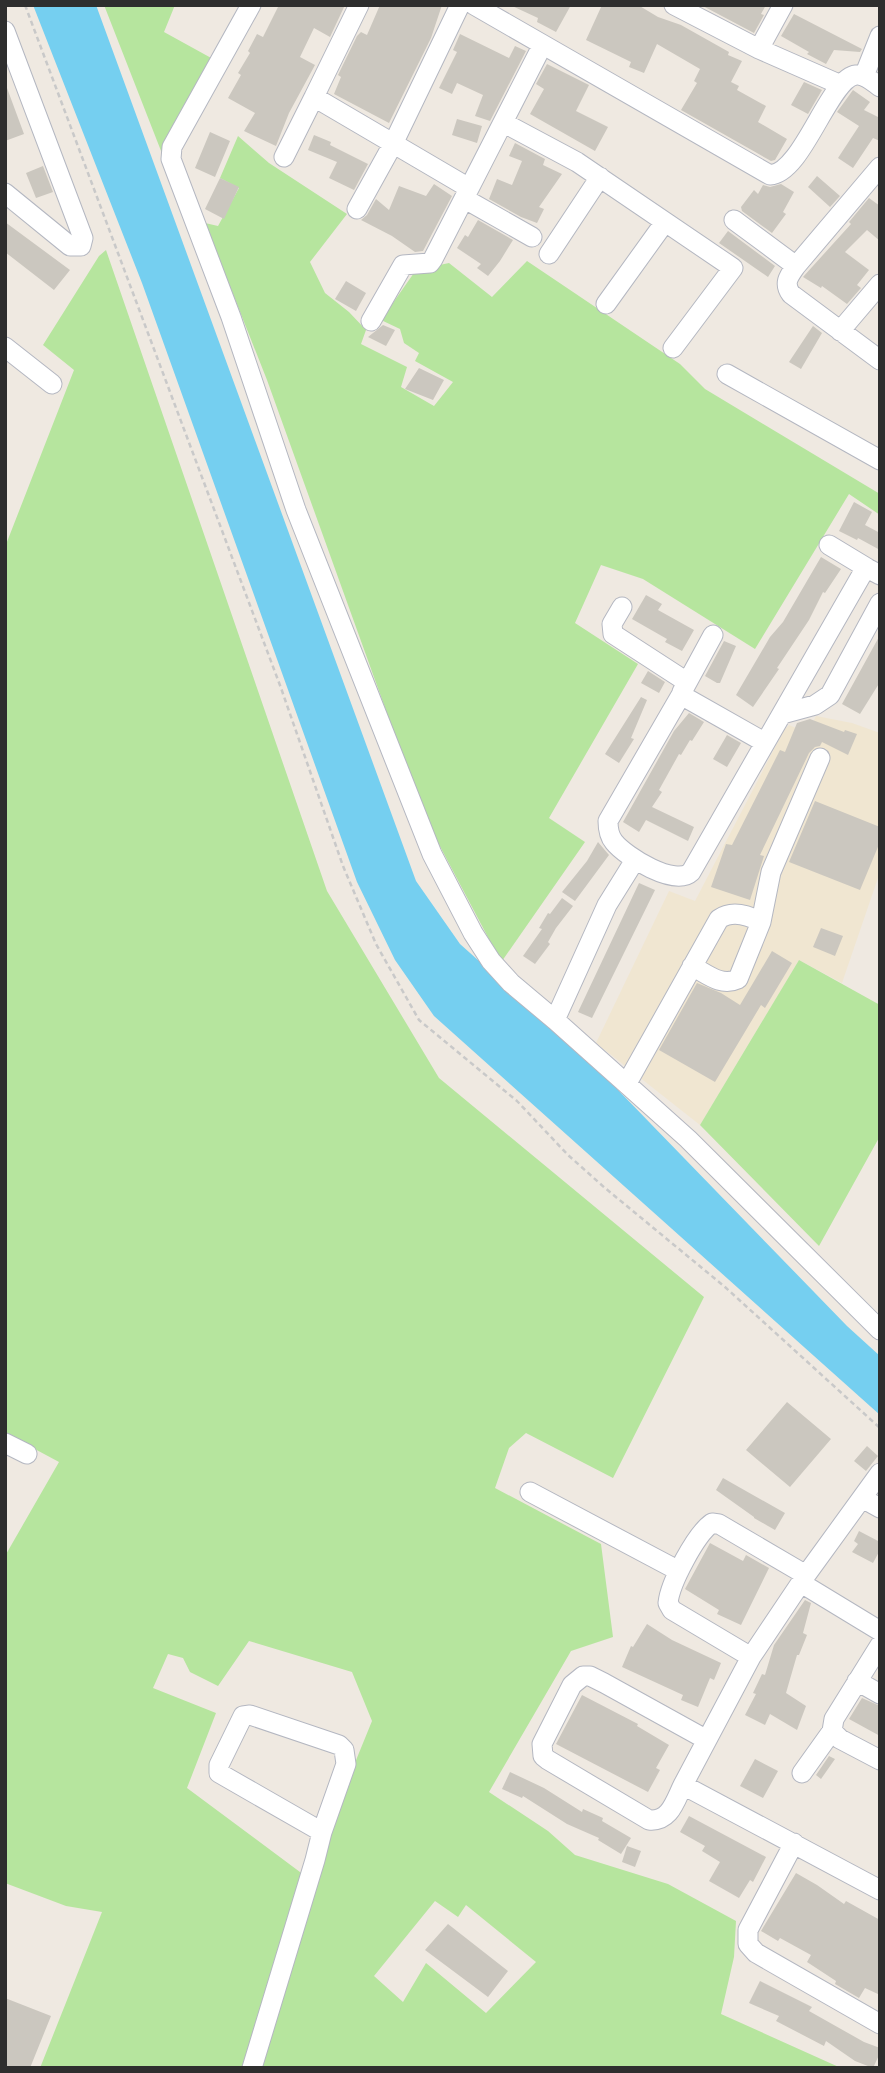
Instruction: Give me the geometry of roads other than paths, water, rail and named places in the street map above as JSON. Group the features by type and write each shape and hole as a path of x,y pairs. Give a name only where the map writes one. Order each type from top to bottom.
{"street":[{"path":"251,5 177,138 171,155 172,164 249,368 296,510 432,854 458,908 491,961 511,983 688,1139 880,1330"},
{"path":"284,157 359,5"},
{"path":"357,209 393,144 460,5"},
{"path":"474,5 770,175 777,174 786,166 841,85 850,77 858,75 872,82 880,36"},
{"path":"759,49 783,5"},
{"path":"684,8 759,49 841,85"},
{"path":"5,31 83,238 81,246 70,246 5,193"},
{"path":"371,321 403,265 430,263 542,46"},
{"path":"314,97 393,144 532,237"},
{"path":"504,123 577,162 733,268 673,348"},
{"path":"880,167 796,266 787,279 786,287 790,294 880,360"},
{"path":"549,254 600,177"},
{"path":"734,220 796,266"},
{"path":"606,304 665,222"},
{"path":"840,331 880,284"},
{"path":"5,347 52,384"},
{"path":"727,374 880,460"},
{"path":"713,635 608,821 614,843 635,860 675,877 687,876 694,867 764,742 873,571 829,545"},
{"path":"782,714 814,705 830,695 880,603"},
{"path":"622,607 612,625 613,634 684,688 764,742"},
{"path":"692,966 722,982 738,979 761,922 771,872 820,758"},
{"path":"555,1020 607,905 635,860"},
{"path":"627,1083 719,919 736,914 761,922"},
{"path":"5,1443 27,1454"},
{"path":"707,1740 604,1683 583,1676 572,1685 542,1744 542,1756 649,1820 657,1821 667,1815 707,1740 751,1657 804,1579 871,1503 880,1473"},
{"path":"530,1492 679,1571"},
{"path":"751,1657 672,1610 668,1603 679,1571 704,1530 712,1522 730,1530 880,1631"},
{"path":"802,1773 832,1731 834,1719 880,1645"},
{"path":"857,1681 880,1694"},
{"path":"252,2068 321,1832 346,1763 344,1750 339,1745 250,1715 243,1716 219,1765 219,1773 321,1832"},
{"path":"832,1731 840,1739 880,1760"},
{"path":"683,1785 880,1890"},
{"path":"794,1843 748,1930 748,1944 756,1953 880,2024"}],"water":[{"path":"33,5 96,5 416,881 460,944 586,1057 847,1326 880,1356 880,1415 434,1016 395,960 357,882 142,283"}]}
